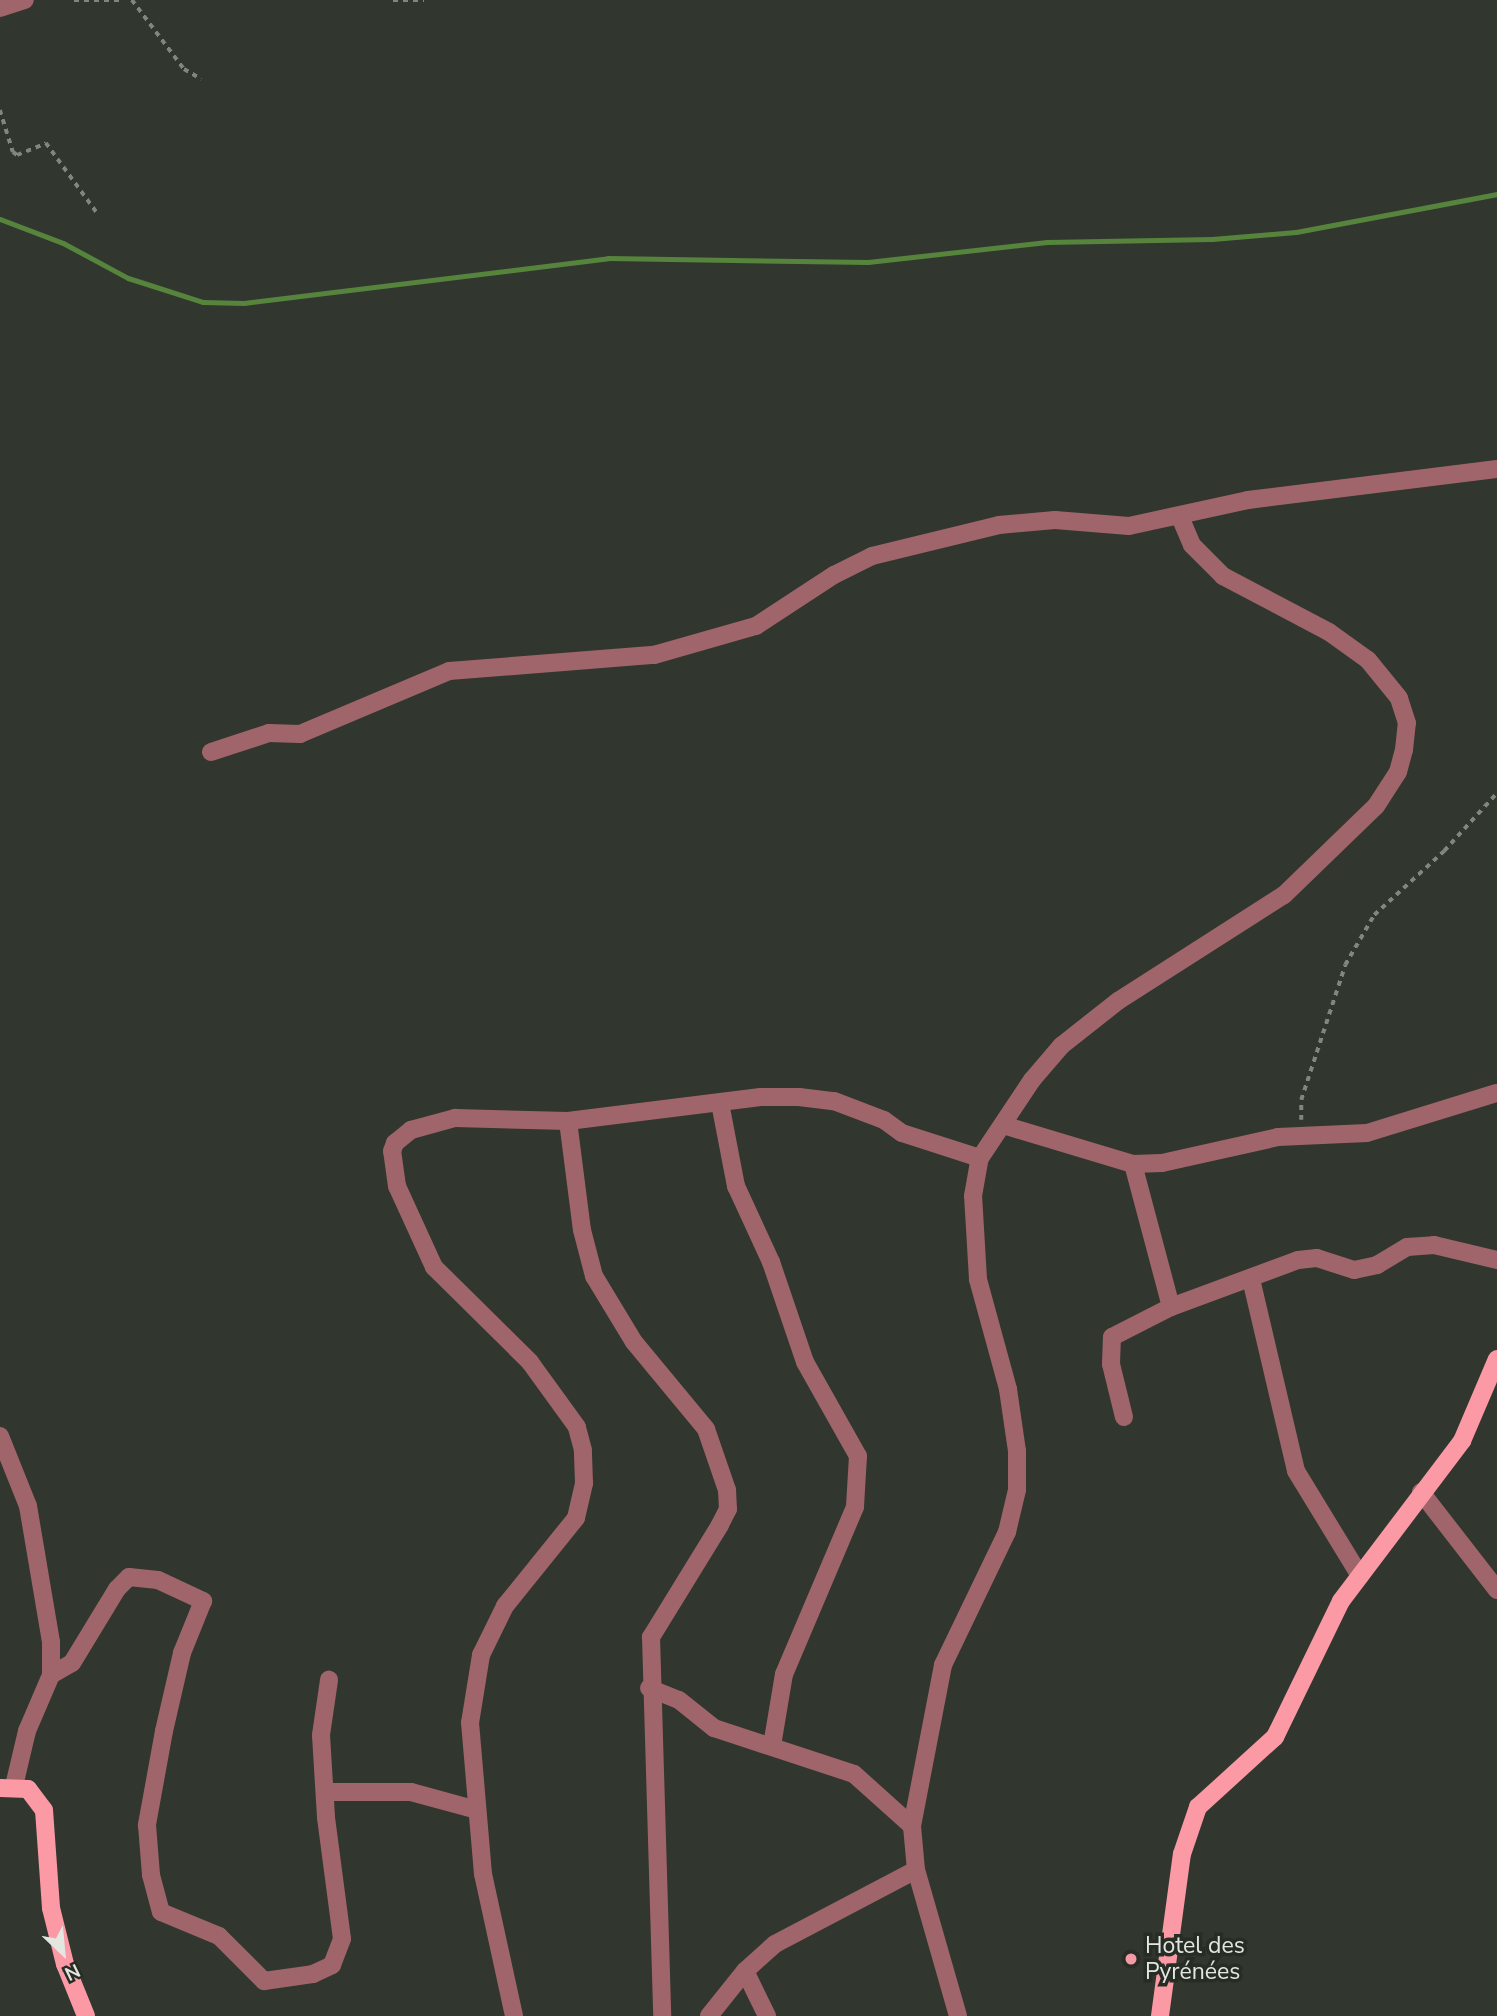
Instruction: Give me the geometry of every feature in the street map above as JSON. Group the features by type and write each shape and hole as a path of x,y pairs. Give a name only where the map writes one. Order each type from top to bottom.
{"main road":[{"path":"1160,2016 1189,1825 1210,1793 1275,1737 1341,1601 1462,1441 1497,1359"},
{"path":"7,1787 28,1789 44,1810 51,1908 65,1964 86,2016"}],"street":[{"path":"0,8 25,0"},
{"path":"211,751 269,733 300,734 334,722 449,671 654,655 756,626 834,575 900,548 999,525 1055,520 1129,526 1248,500 1497,469"},
{"path":"958,2016 916,1870 912,1826 943,1665 1007,1532 1017,1490 1017,1451 1008,1389 978,1279 973,1196 980,1158 1032,1080 1089,1021 1220,939 1284,895 1315,866 1337,839 1376,806 1398,772 1408,723 1399,698 1368,660 1338,638 1223,576 1192,545 1180,517"},
{"path":"1003,1125 1133,1164 1203,1157 1256,1141 1367,1133 1404,1125 1497,1093"},
{"path":"514,2016 483,1874 470,1723 481,1655 505,1606 576,1518 584,1483 583,1450 577,1427 530,1362 434,1268 397,1186 392,1151 411,1130 454,1118 568,1121 761,1097 834,1101 884,1120 902,1133 980,1158"},
{"path":"720,1102 736,1186 771,1262 805,1362 850,1435 859,1477 855,1507 784,1674 772,1746"},
{"path":"568,1121 582,1230 594,1276 634,1342 706,1429 727,1490 728,1509 720,1525 651,1637 649,1688 657,1768 662,2016"},
{"path":"1133,1164 1171,1307"},
{"path":"1124,1418 1111,1364 1112,1338 1171,1307 1298,1260 1317,1258 1354,1270 1377,1265 1407,1247 1434,1245 1497,1260"},
{"path":"1251,1279 1296,1471 1360,1576"},
{"path":"0,1436 28,1506 48,1617 51,1675 7,1787"},
{"path":"1421,1492 1497,1590"},
{"path":"51,1675 72,1662 117,1589 129,1577 159,1580 202,1601 182,1653 164,1731 148,1825 150,1875 161,1912 219,1936 264,1981 313,1974 332,1965 339,1954 342,1939 321,1734 328,1680"},
{"path":"649,1688 679,1700 714,1728 854,1774 912,1826"},
{"path":"326,1791 411,1792 477,1810"},
{"path":"709,2016 744,1971 795,1930 916,1870"},
{"path":"744,1971 767,2016"}],"path":[{"path":"74,0 122,0"},
{"path":"132,0 184,69 201,79"},
{"path":"393,0 424,0"},
{"path":"0,110 13,152 17,155 46,143 97,213"},
{"path":"1300,1136 1301,1100 1345,965 1374,915 1444,851 1497,793"}],"waterway":[{"path":"0,219 63,243 128,278 203,302 244,303 608,258 868,262 1047,242 1212,239 1296,232 1497,194"}],"place":[{"name":"Hotel des Pyrénées","path":"1131,1959"}]}
